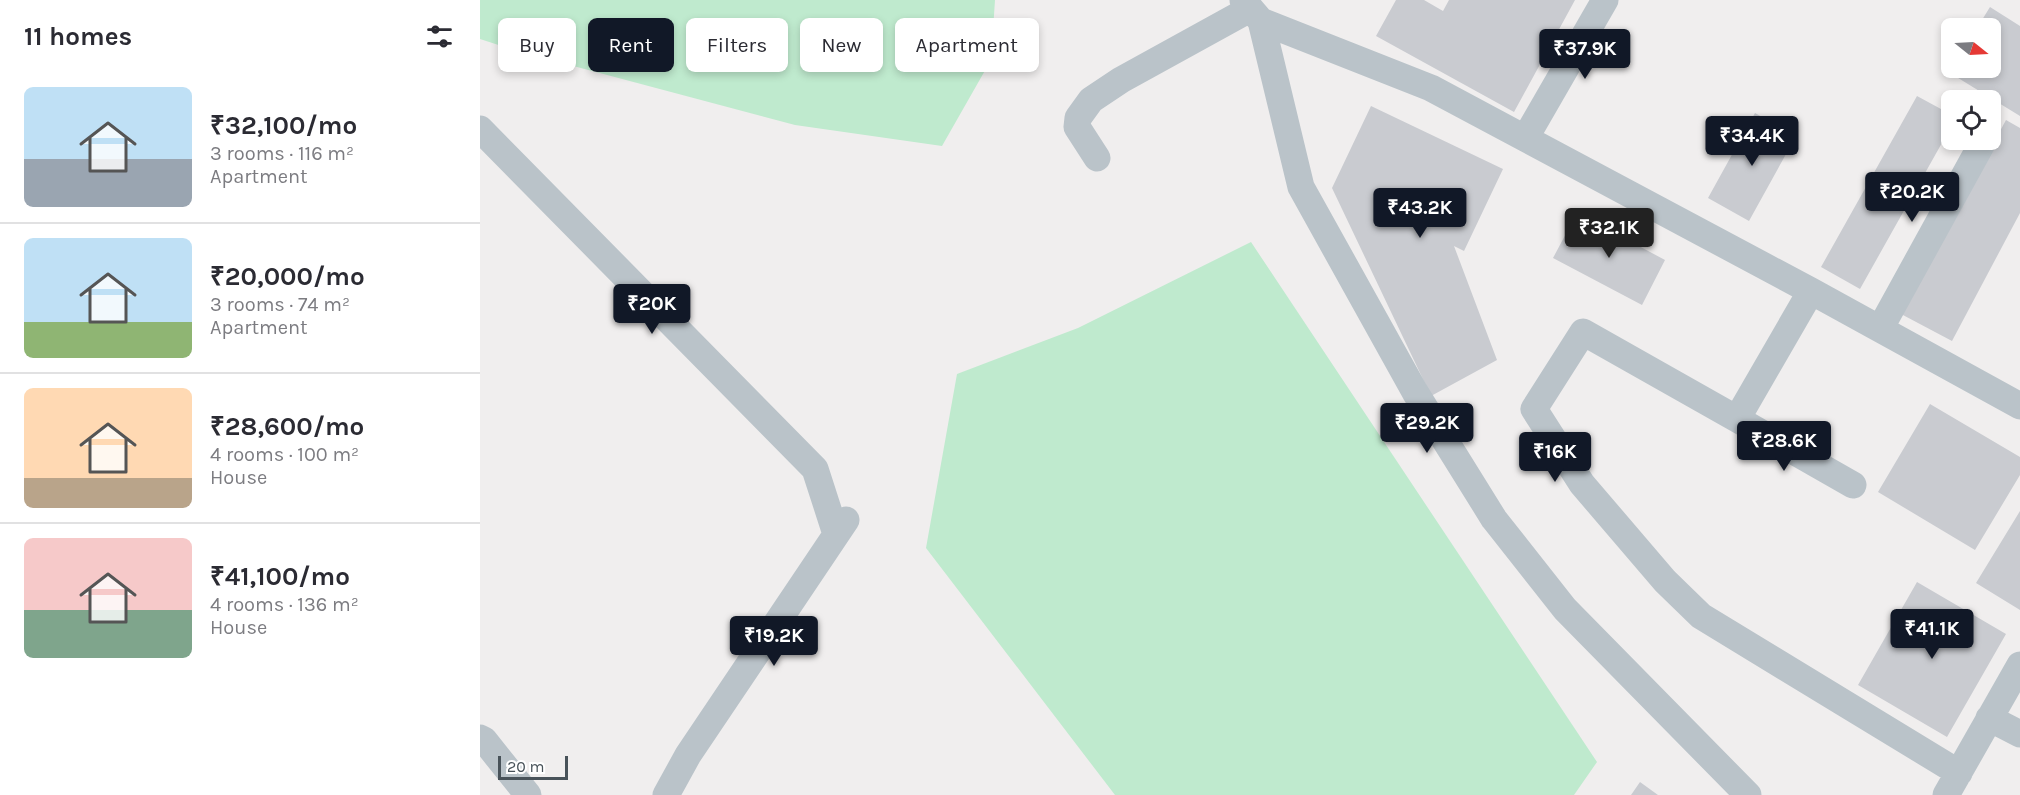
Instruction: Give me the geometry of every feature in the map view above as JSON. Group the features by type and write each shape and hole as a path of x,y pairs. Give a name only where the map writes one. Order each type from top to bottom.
{"street":[{"path":"1526,137 1605,0"},
{"path":"1251,10 1431,88 1526,137 2020,406"},
{"path":"1097,158 1077,127 1078,118 1091,100 1121,80 1251,10"},
{"path":"1251,10 1301,187 1415,392 1494,519 1565,609 1748,795"},
{"path":"480,129 815,469 842,526 688,755 666,795"},
{"path":"1880,329 1978,150"},
{"path":"1737,419 1811,291"},
{"path":"1853,485 1583,332 1534,410 1582,484 1665,581 1701,616 1952,784 2020,665"},
{"path":"1989,718 2020,734"},
{"path":"481,736 528,795"}],"green space":[{"path":"480,0 995,0 994,18 895,18 895,72 984,72 942,146 795,125 596,72 674,72 674,18 588,18 588,70 576,67 576,18 498,18 498,45 480,39"},
{"path":"1251,242 1597,762 1574,795 1115,795 926,548 957,374 1078,328"}],"building":[{"path":"1396,0 1424,0 1443,11 1449,0 1575,0 1514,112 1376,36"},
{"path":"1990,7 2020,26 2020,116 2001,104 2001,90 1978,90 1958,78 2001,78 2001,18 1983,18"},
{"path":"1917,96 1941,109 1941,145 1860,289 1821,267"},
{"path":"1371,106 1503,169 1464,251 1454,246 1497,360 1431,396 1332,188"},
{"path":"1755,113 1796,136 1749,221 1708,198"},
{"path":"2006,120 2020,128 2020,213 1952,341 1901,314 1990,150 2001,150 2001,129"},
{"path":"1577,213 1665,260 1642,305 1553,258"},
{"path":"1930,404 2020,457 2020,475 1975,550 1878,492"},
{"path":"2020,511 2020,610 1976,583"},
{"path":"1917,582 2006,634 1947,737 1858,685"},
{"path":"1640,782 1658,795 1631,795"}]}
